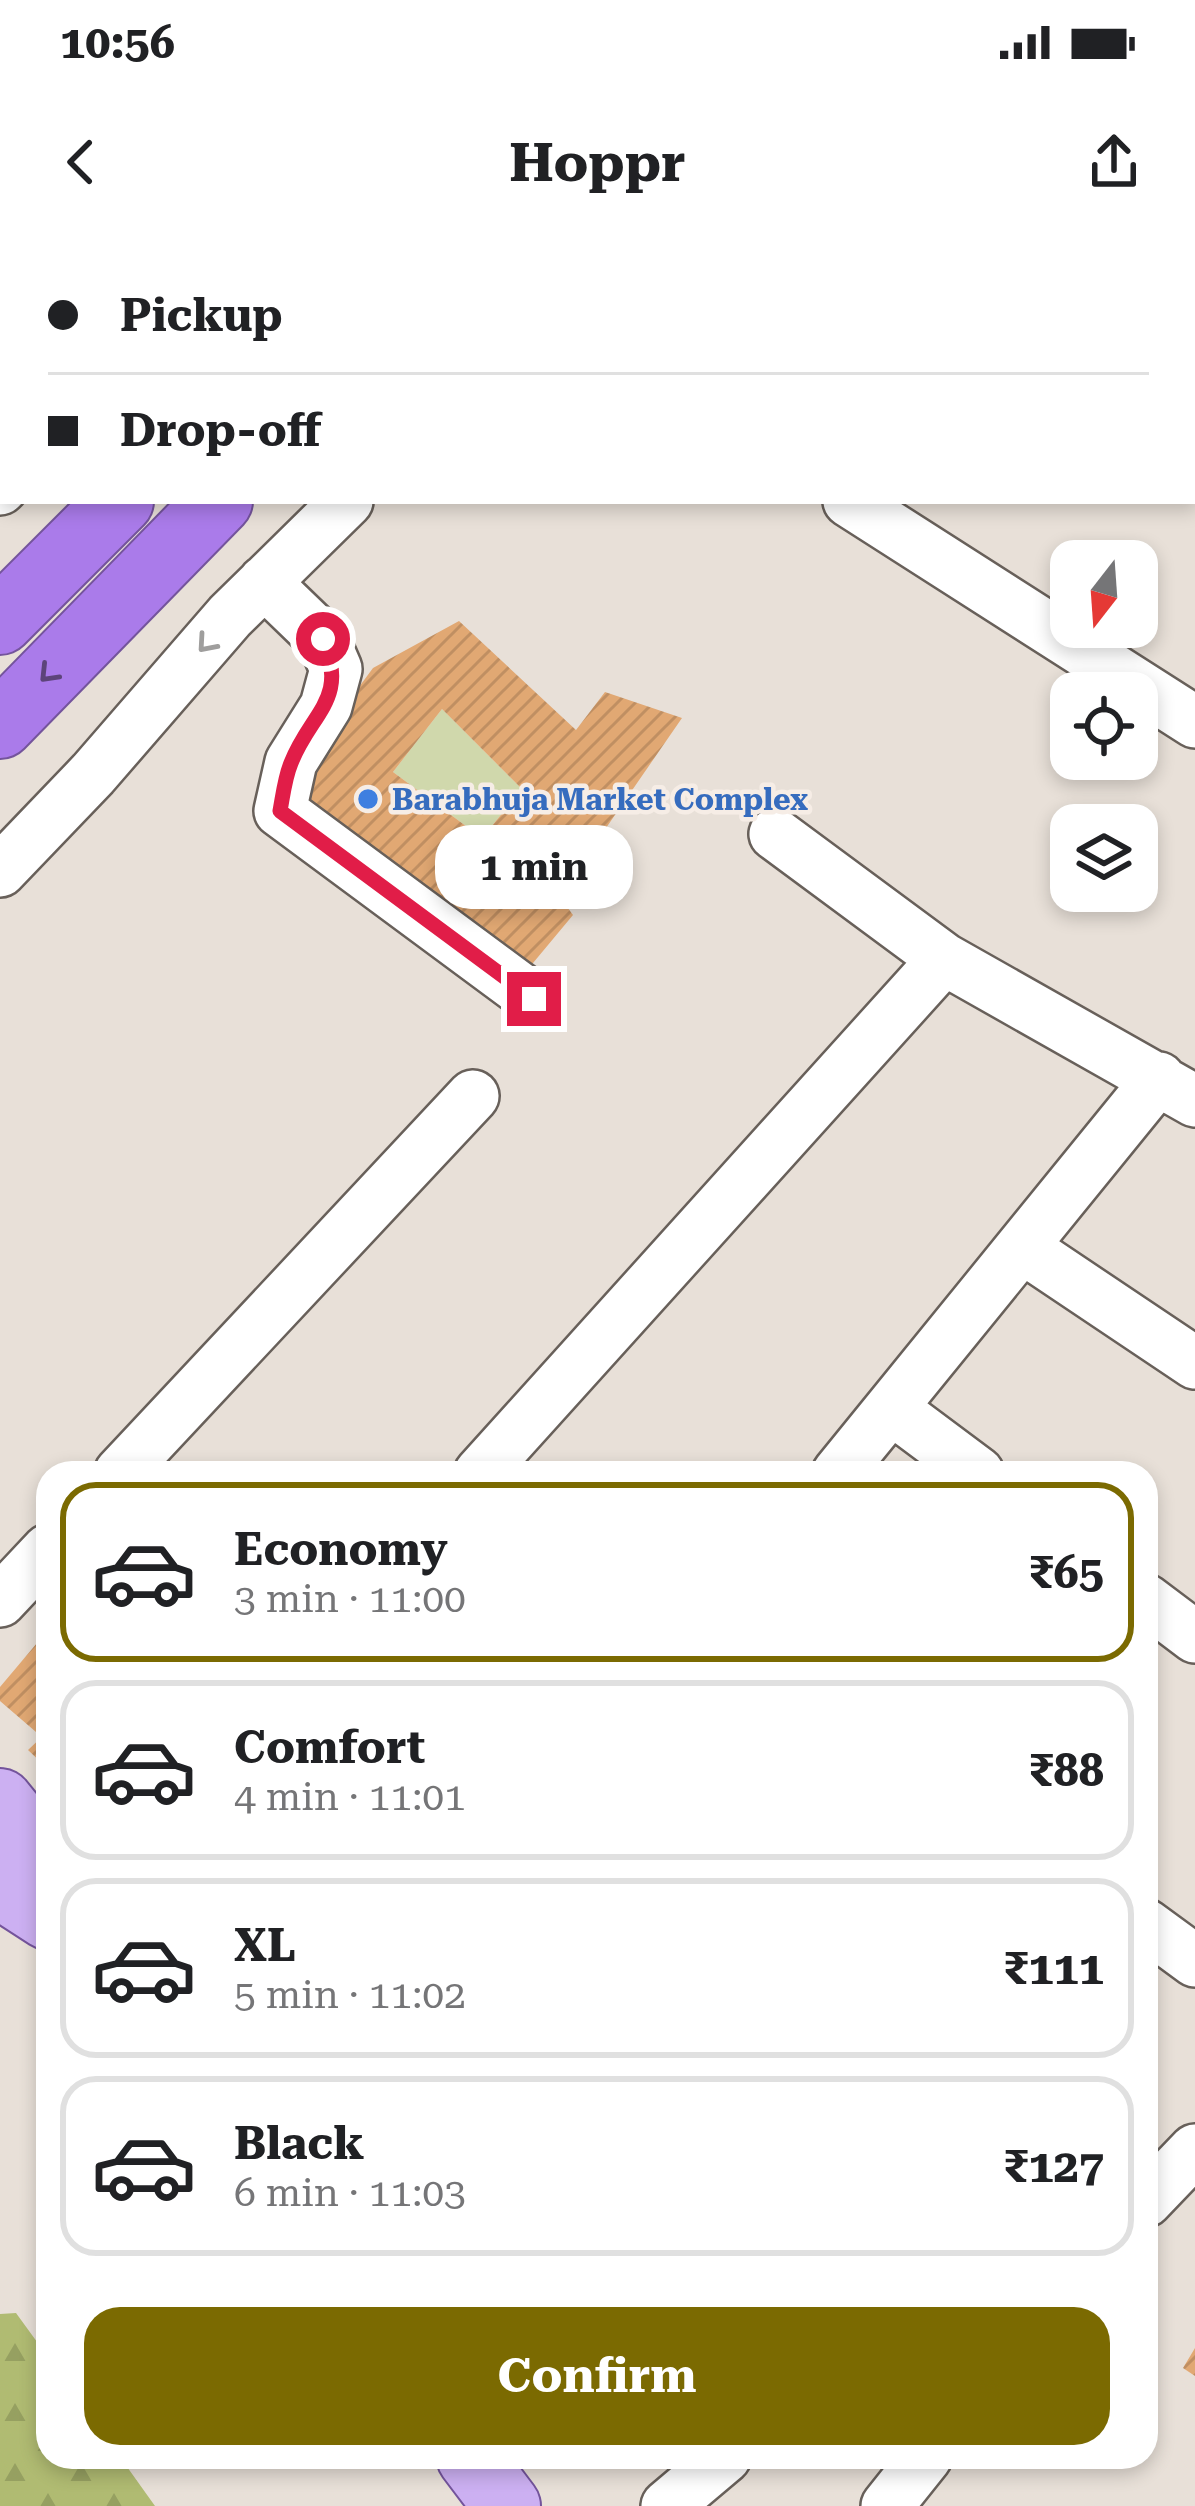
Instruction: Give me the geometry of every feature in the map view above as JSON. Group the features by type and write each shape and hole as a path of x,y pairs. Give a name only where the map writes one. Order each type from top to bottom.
{"highway":[{"path":"0,621 117,504"},
{"path":"0,725 216,504"}],"main road":[{"path":"0,1802 36,1846"},
{"path":"0,1885 36,1908"},
{"path":"479,2469 507,2506"}],"street":[{"path":"1,869 264,582 344,504"},
{"path":"854,504 1195,722"},
{"path":"264,582 323,639 336,669 326,706 291,762 280,811 534,999"},
{"path":"775,835 944,959 1177,1089 1022,1247 848,1461"},
{"path":"491,1461 944,959"},
{"path":"131,1461 473,1096"},
{"path":"1022,1247 1195,1363"},
{"path":"891,1408 962,1461"},
{"path":"0,1601 36,1563"},
{"path":"1158,1609 1195,1637"},
{"path":"1158,1934 1195,1961"},
{"path":"1158,2188 1195,2150"},
{"path":"667,2506 710,2469"},
{"path":"886,2506 916,2469"}],"green space":[{"path":"442,709 522,789 482,838 393,772"},
{"path":"16,2313 36,2340 36,2469 129,2469 155,2506 0,2506 0,2314"}],"building":[{"name":"Barabhuja Market Complex","path":"459,621 576,730 605,692 682,718 559,896 573,915 523,975 300,810 314,787 297,771 373,668","holes":["442,709 522,789 482,838 393,772"]},
{"path":"36,1644 36,1732 0,1701 0,1687"},
{"path":"1195,2348 1195,2376 1183,2368"}],"place":[{"name":"Barabhuja Market Complex","path":"368,799"}],"route":[{"path":"323,639 336,669 326,706 291,762 280,811 534,999"}]}
